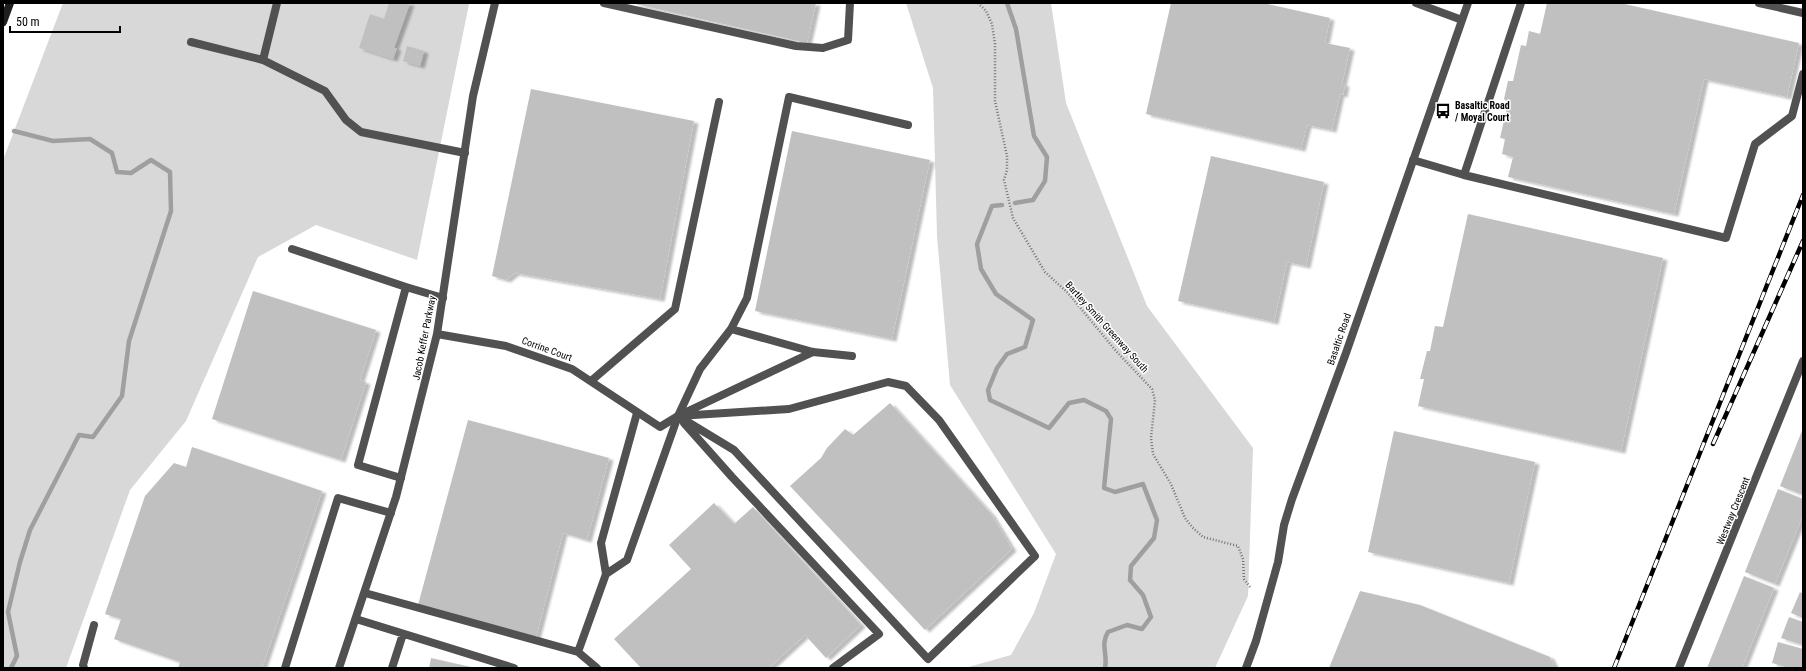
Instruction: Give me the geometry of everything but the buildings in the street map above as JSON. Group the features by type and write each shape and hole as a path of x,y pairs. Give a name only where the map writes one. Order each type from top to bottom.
{"main road":[{"path":"3,22 10,3"}],"street":[{"path":"263,60 277,3"},
{"name":"Jacob Keffer Parkway","path":"339,668 391,513 438,334 474,96 495,3"},
{"path":"604,3 796,46 823,48 848,40 850,3"},
{"path":"1416,3 1462,20"},
{"name":"Basaltic Road","path":"1246,668 1258,634 1278,562 1284,525 1292,499 1346,353 1468,3"},
{"path":"1464,175 1521,3"},
{"path":"1759,3 1803,13"},
{"path":"191,42 263,60 324,91 346,120 361,132 465,153"},
{"path":"1413,160 1464,175 1726,238 1755,144 1792,116 1803,74"},
{"path":"606,574 627,560 678,416 700,369 731,329 747,298 789,97 908,125"},
{"path":"591,381 674,310 720,102"},
{"path":"292,249 443,298"},
{"path":"401,478 358,465 406,287"},
{"path":"731,329 813,352 852,356"},
{"name":"Corrine Court","path":"438,334 506,346 572,369 660,427 678,416"},
{"path":"678,416 813,352"},
{"name":"Westway Crescent","path":"1679,668 1730,545 1803,361"},
{"path":"888,382 906,386 939,420 1035,556 928,658 734,450 678,416 789,409 888,382"},
{"path":"578,652 606,574 601,543 637,413"},
{"path":"678,416 732,477 879,634 833,668"},
{"path":"285,668 338,498 391,513"},
{"path":"365,593 578,652 597,668"},
{"path":"356,619 514,668"},
{"path":"84,668 83,665 94,625"},
{"path":"392,668 403,634"}],"path":[{"name":"Bartley Smith Greenway South","path":"978,3 986,11 992,24 995,44 995,101 1008,156 1004,180 1013,218 1045,272 1068,293 1116,351 1152,389 1155,400 1151,438 1153,454 1171,484 1185,518 1193,528 1202,537 1238,546 1243,559 1244,579 1250,587"}],"shaded area":[{"path":"63,3 469,4 417,260 316,225 258,257 186,421 130,490 66,668 3,668 3,160"},
{"path":"906,3 1051,3 1066,103 1147,306 1253,448 1248,596 1215,668 965,668 1011,655 1034,613 1056,554 950,385 937,236 933,88"}],"waterway":[{"path":"1007,3 1016,29 1034,136 1047,157 1045,181 1033,200 1015,203"},
{"path":"11,668 17,656 8,612 20,562 30,530 79,435 93,437 122,396 129,341 171,211 170,172 151,160 131,173 117,172 112,153 90,139 53,141 14,131"},
{"path":"1002,205 992,206 977,244 981,269 996,294 1033,320 1025,347 1007,354 997,368 988,390 990,400 1049,428 1069,403 1084,400 1106,411 1111,419 1104,488 1115,492 1143,484 1157,520 1154,538 1131,566 1130,580 1143,595 1151,617 1142,629 1127,625 1108,632 1104,645 1106,658 1105,668"}],"railway":[{"path":"1614,668 1803,195"},
{"path":"1713,444 1803,241"}],"place":[{"name":"Basaltic Road / Moyal Court","path":"1443,111"}]}
